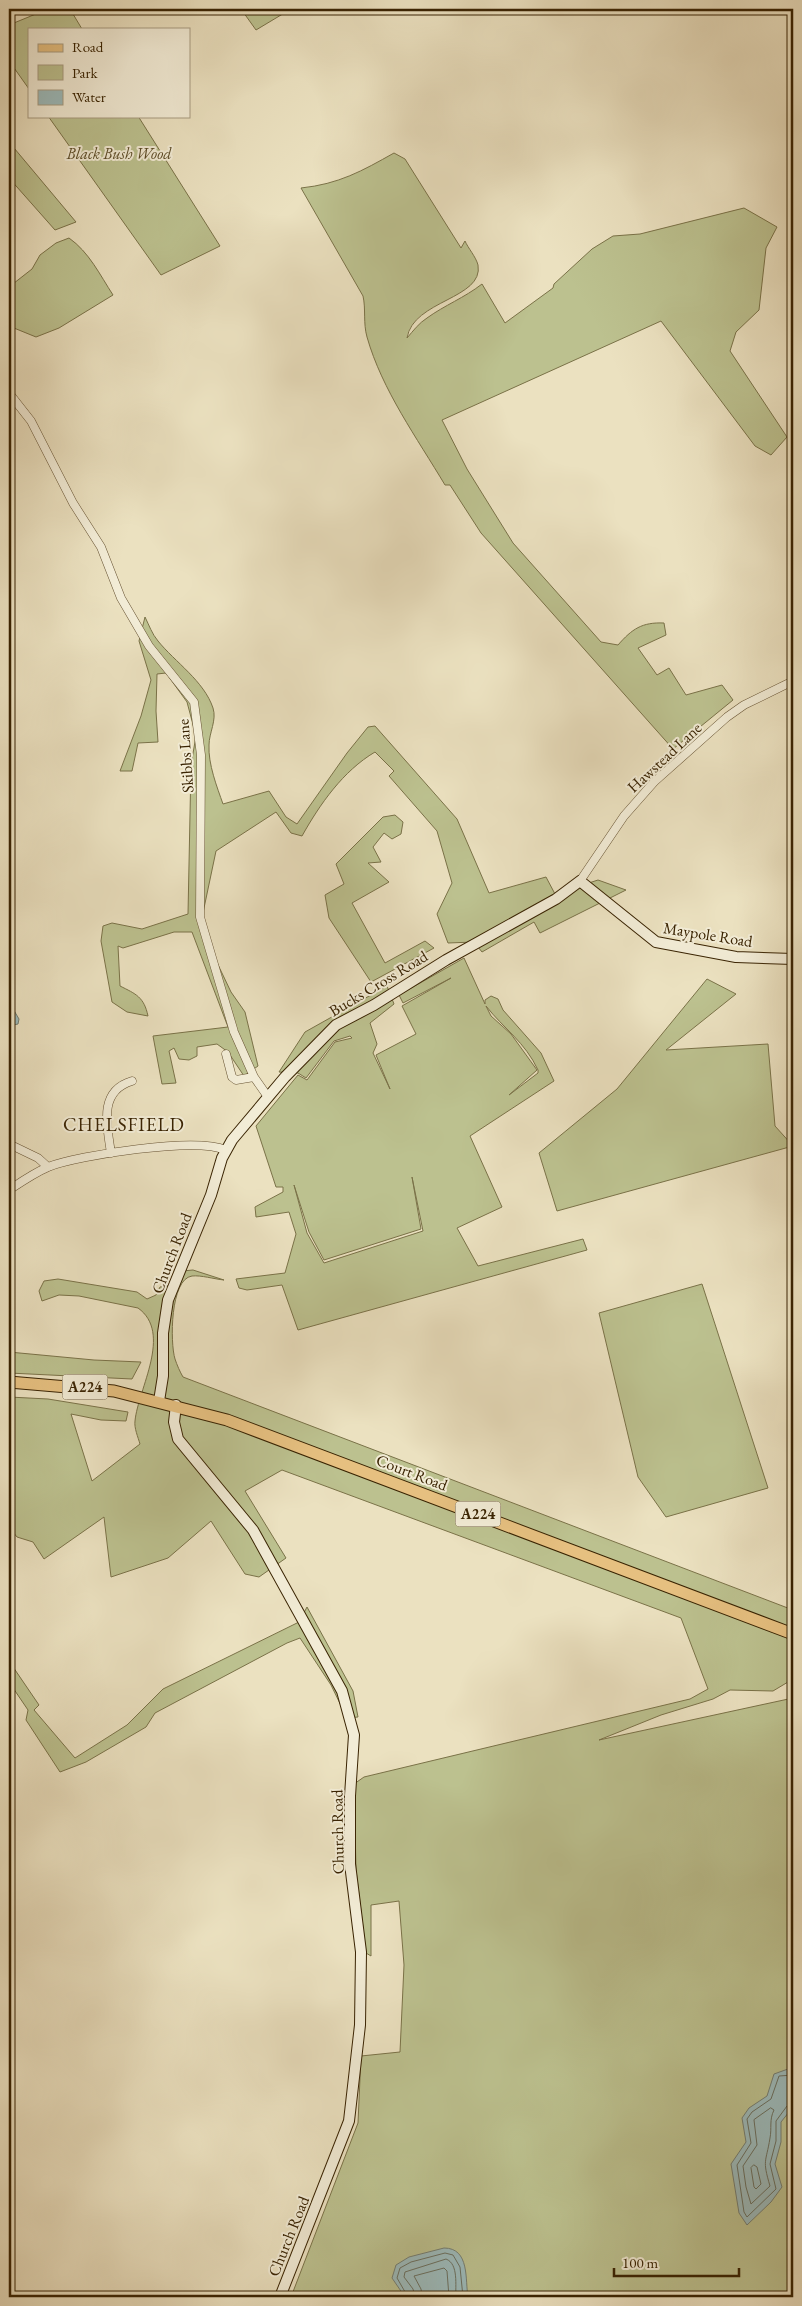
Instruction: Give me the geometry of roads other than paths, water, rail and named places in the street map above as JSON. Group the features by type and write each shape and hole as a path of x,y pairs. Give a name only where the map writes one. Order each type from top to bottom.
{"main road":[{"name":"Court Road","path":"9,1382 102,1389 176,1405 227,1420 793,1634"}],"street":[{"name":"Skibbs Lane","path":"9,393 31,420 73,503 101,547 121,598 149,646 194,702 201,754 200,917 234,1032 254,1077 268,1097"},
{"name":"Hawstead Lane","path":"580,881 624,816 654,782 727,717 744,705 793,680"},
{"name":"Maypole Road","path":"580,881 656,942 736,957 793,959"},
{"name":"Bucks Cross Road","path":"225,1150 303,1057 336,1025 374,1005 446,960 556,899 580,881"},
{"path":"226,1054 232,1077 236,1080 254,1077"},
{"path":"111,1153 106,1117 108,1104 118,1088 132,1081"},
{"path":"9,1144 38,1158 48,1167"},
{"path":"9,1190 48,1167 111,1153 181,1146 215,1147 225,1150"},
{"name":"Church Road","path":"159,1401 163,1376 164,1328 168,1300 214,1188 225,1150"},
{"name":"Church Road","path":"176,1405 174,1422 178,1439 253,1530 342,1691 354,1735 350,1796 350,1864 361,1952 360,2025 349,2121 280,2297"}],"water":[{"path":"9,980 14,982 13,995 9,1002"},
{"path":"9,1002 19,1019 18,1024 9,1026"},
{"path":"788,2069 793,2071 793,2107 781,2122 781,2142 775,2164 782,2187 771,2202 747,2225 739,2213 731,2164 746,2142 742,2118 749,2108 767,2096 774,2074"},
{"path":"444,2248 452,2249 462,2259 465,2266 468,2297 405,2297 392,2278 396,2265 409,2257"}],"district":[{"name":"CHELSFIELD","path":"124,1124"}],"park label":[{"name":"Black Bush Wood","path":"119,153"}]}
